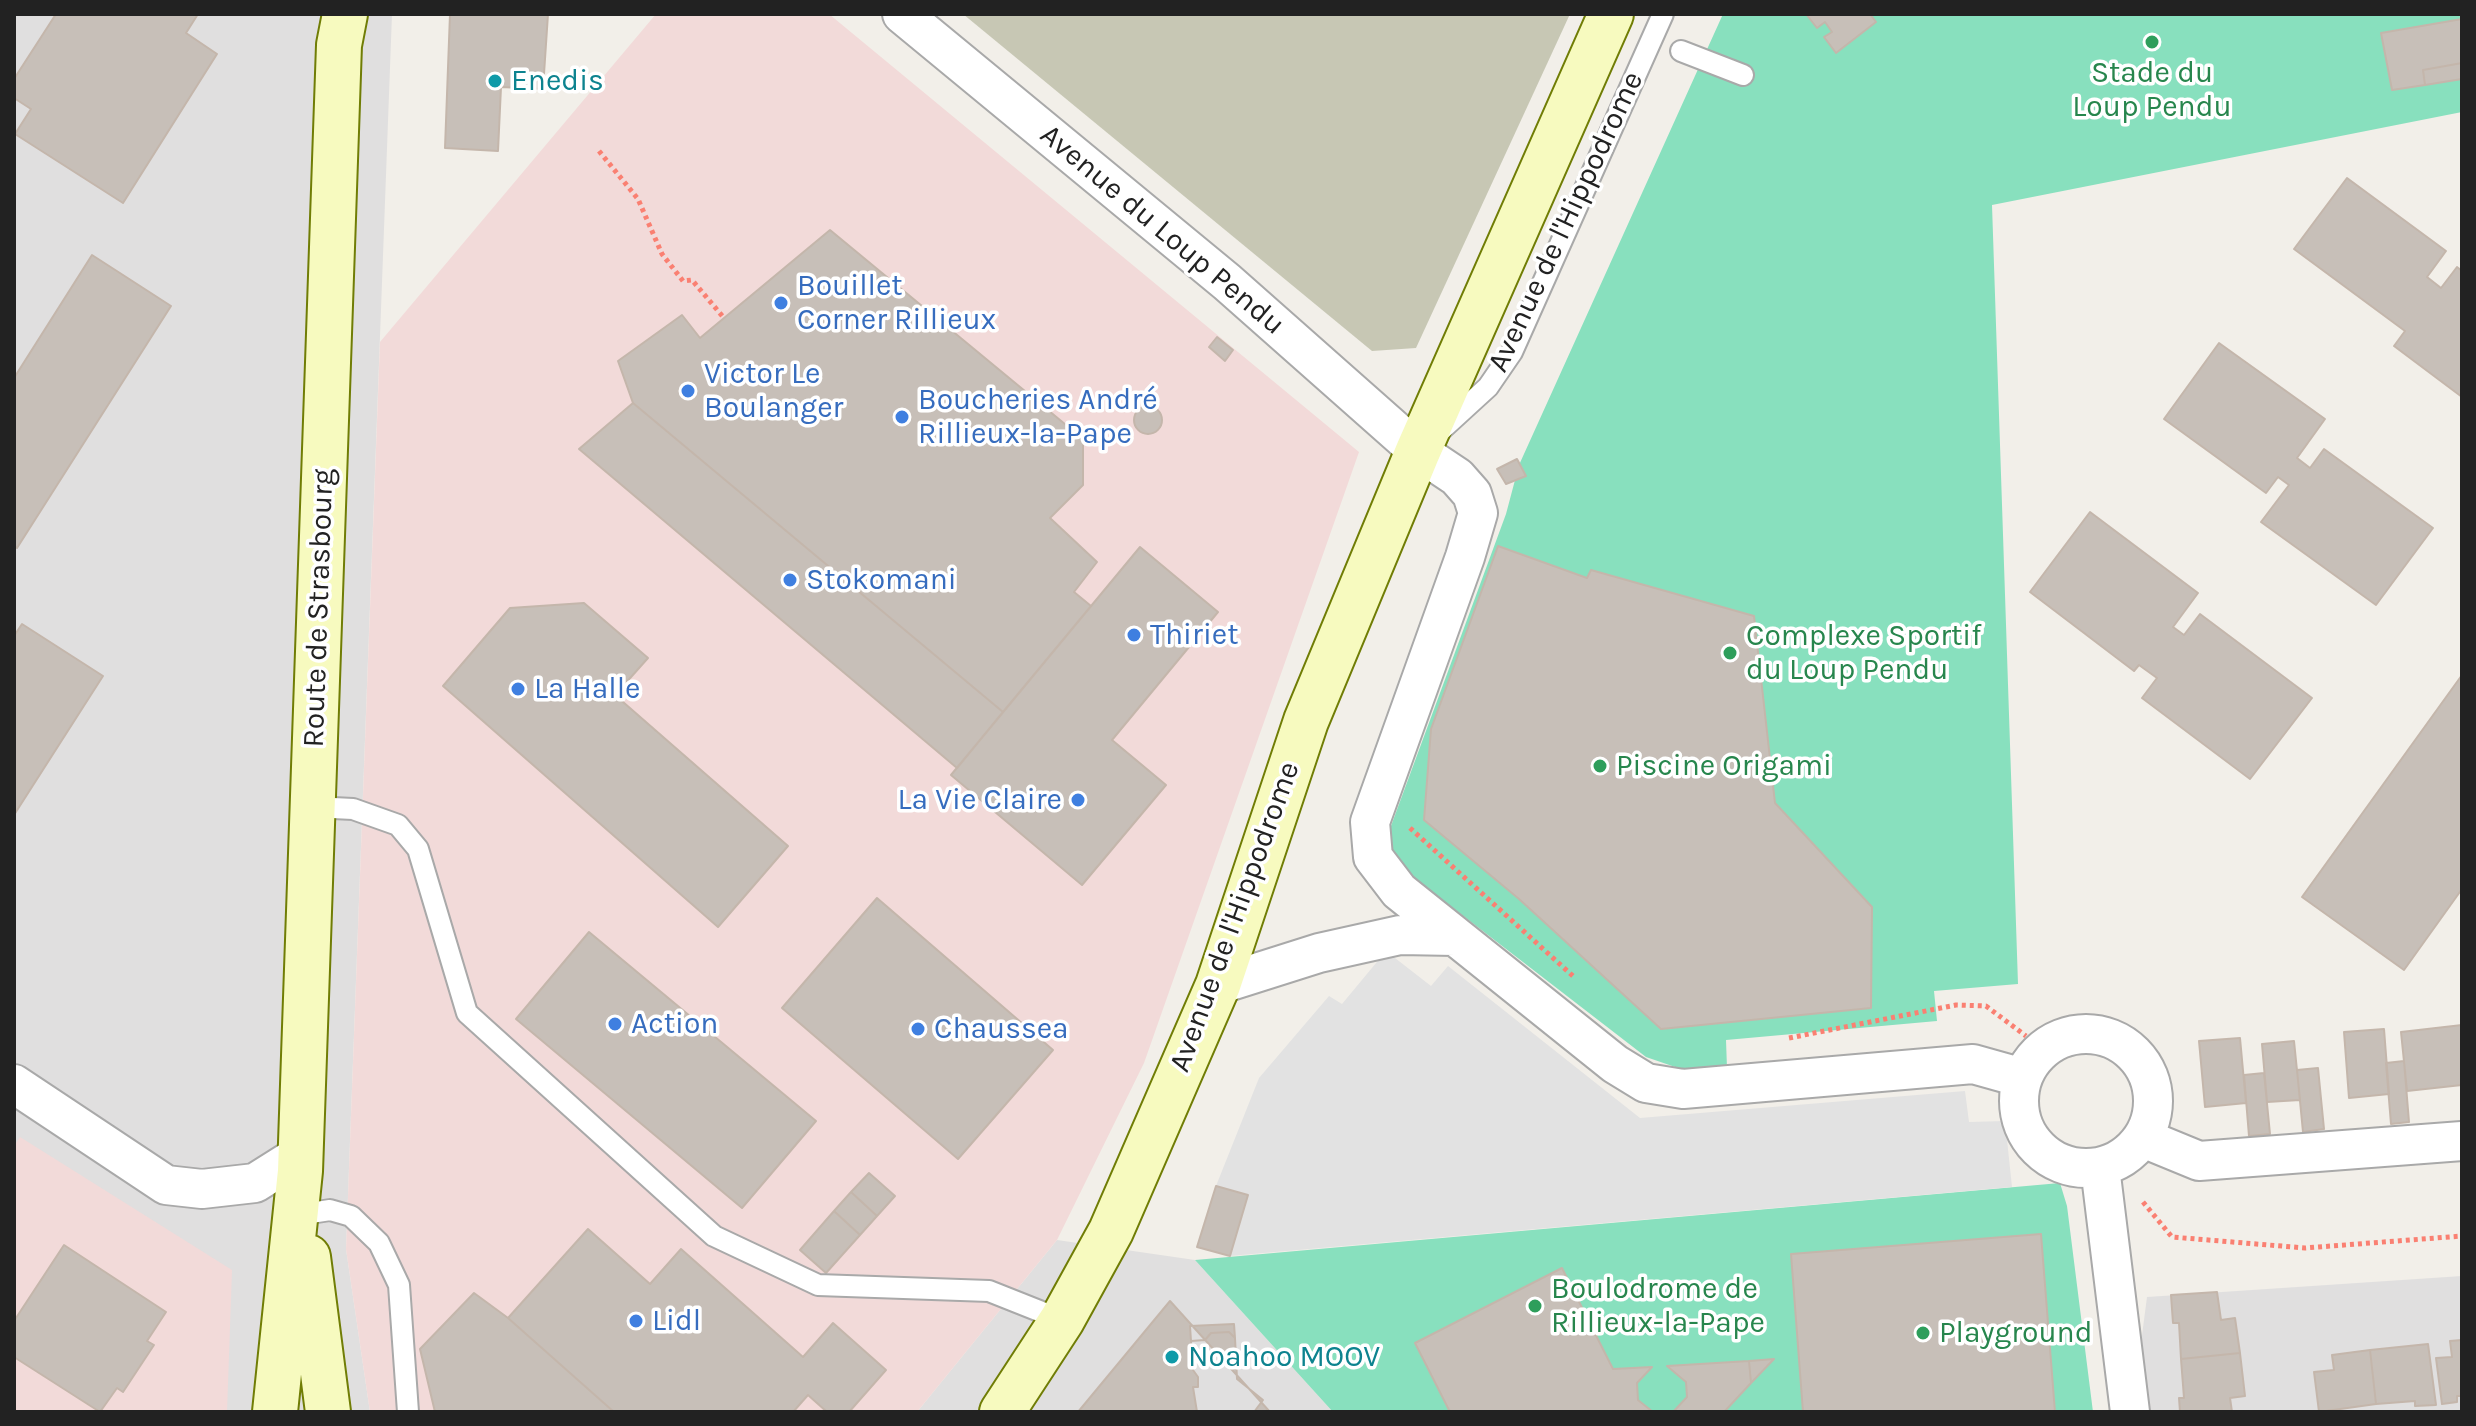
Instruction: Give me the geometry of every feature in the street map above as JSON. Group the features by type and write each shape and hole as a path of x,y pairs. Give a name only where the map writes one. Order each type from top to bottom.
{"main road":[{"name":"Avenue de l'Hippodrome","path":"1002,1412 1062,1320 1111,1231 1218,985 1306,721 1433,461 1611,14"},
{"name":"Route de Strasbourg","path":"275,1412 300,1162 339,24"},
{"name":"Route de Strasbourg","path":"300,1162 328,1412"}],"street":[{"name":"Avenue du Loup Pendu","path":"902,14 1227,282 1472,494 1478,513 1465,557 1380,796"},
{"path":"1380,796 1370,822 1373,857 1399,891 1615,1064 1646,1083 1683,1089 1973,1064 2033,1063"},
{"path":"1218,985 1319,953 1400,935 1455,936"},
{"path":"2130,1412 2123,1154 2153,1114 2153,1087 2144,1065 2128,1047 2093,1034 2062,1037 2033,1063 2020,1114 2031,1140 2051,1159 2072,1167 2123,1154 2199,1161 2462,1141"},
{"path":"14,1084 166,1185 202,1189 255,1183 300,1162"}],"lane":[{"name":"Avenue de l'Hippodrome","path":"1433,461 1512,352 1663,14"},
{"path":"1681,51 1743,75"},
{"path":"313,807 353,809 398,825 418,849 467,1013 714,1236 818,1285 989,1291 1062,1320"},
{"path":"304,1214 330,1210 351,1216 379,1243 399,1285 408,1412"}],"path":[{"path":"599,151 638,199 662,254 683,281 692,280 724,318"},
{"path":"1380,796 1430,850 1579,981"},
{"path":"1781,1039 1956,1005 1986,1006 2033,1063"},
{"path":"2123,1154 2141,1199 2172,1237 2305,1248 2462,1236"}],"shaded area":[{"path":"14,14 392,14 346,1249 370,1412 14,1412"},
{"path":"656,14 829,14 1359,452 1144,1063 1057,1240 917,1412 370,1412 346,1249 380,342"},
{"path":"963,14 1570,14 1416,348 1372,351"},
{"path":"1386,951 1431,986 1448,966 1640,1118 1965,1091 1969,1122 2005,1121 2012,1187 1230,1256 1248,1195 1216,1186 1259,1078 1329,996 1342,1004"},
{"path":"20,1137 232,1270 227,1412 14,1412 14,1146"},
{"path":"1057,1240 1195,1260 1333,1412 917,1412"},
{"path":"2462,1276 2462,1412 2132,1412 2147,1297"}],"green space":[{"name":"Complexe Sportif du Loup Pendu","path":"1723,14 2462,14 2462,112 1992,205 2018,984 1934,991 1937,1021 1726,1040 1727,1068 1681,1069 1646,1057 1396,864 1388,834 1506,514 1519,465"},
{"path":"2060,1183 2067,1206 2093,1412 1333,1412 1195,1260"}],"building":[{"path":"56,14 198,14 186,33 217,54 123,203 15,134 31,109 14,98 14,79"},
{"name":"Enedis","path":"450,14 548,14 543,89 501,87 498,151 445,148"},
{"path":"1806,14 1870,14 1876,22 1836,53 1824,37 1832,32 1825,22 1817,28"},
{"path":"2462,19 2462,63 2423,70 2425,85 2392,90 2381,33"},
{"path":"2462,63 2462,79 2425,85 2423,70"},
{"path":"2347,178 2446,251 2427,277 2441,288 2457,267 2462,271 2462,397 2394,346 2405,331 2294,249"},
{"path":"830,230 1083,439 1083,485 1050,518 1097,562 1074,592 1091,606 1003,712 633,403 618,361 682,315 700,338"},
{"path":"92,255 171,306 17,548 14,545 14,378"},
{"path":"1217,337 1233,350 1225,361 1209,347"},
{"path":"2219,343 2325,419 2297,458 2310,468 2324,449 2433,528 2376,605 2261,522 2289,485 2278,477 2266,493 2164,419"},
{"name":"Stokomani","path":"633,403 1003,712 957,768 579,449"},
{"path":"1148,406 1158,410 1162,420 1158,430 1148,434 1138,430 1134,420 1138,410"},
{"path":"1517,459 1526,476 1506,484 1497,469"},
{"path":"2090,512 2198,593 2173,627 2184,635 2200,614 2312,698 2250,779 2142,698 2157,678 2139,665 2134,671 2030,592"},
{"name":"Piscine Origami","path":"1498,546 1587,578 1591,570 1754,616 1775,803 1872,907 1871,1008 1661,1029 1519,899 1424,820 1431,729"},
{"path":"1140,547 1218,612 1112,740 1166,785 1082,885 951,775"},
{"path":"584,603 648,658 615,695 788,846 718,927 443,686 510,608"},
{"path":"22,624 103,676 14,815 14,636"},
{"path":"2462,675 2462,889 2404,970 2302,897"},
{"name":"Chaussea","path":"877,898 1053,1050 958,1159 782,1008"},
{"path":"589,932 816,1121 742,1208 516,1019"},
{"path":"2462,1025 2462,1085 2407,1091 2401,1032"},
{"path":"2384,1029 2389,1094 2349,1098 2344,1032"},
{"path":"2240,1038 2246,1103 2205,1107 2199,1041"},
{"path":"2294,1041 2300,1100 2267,1102 2262,1044"},
{"path":"2404,1061 2409,1122 2391,1124 2386,1063"},
{"path":"2318,1068 2324,1129 2303,1132 2297,1070"},
{"path":"2264,1073 2270,1134 2249,1136 2244,1075"},
{"path":"869,1173 895,1196 877,1216 851,1192"},
{"path":"1216,1186 1248,1195 1230,1256 1197,1247"},
{"path":"851,1192 877,1216 860,1235 834,1211"},
{"path":"834,1211 860,1235 826,1273 800,1250"},
{"name":"Lidl","path":"588,1229 650,1284 681,1249 803,1357 833,1323 886,1370 849,1412 827,1412 808,1395 793,1412 614,1412 508,1318"},
{"name":"Playground","path":"2041,1234 2055,1412 1803,1412 1791,1254"},
{"path":"64,1245 166,1312 147,1341 154,1345 123,1392 117,1388 100,1412 14,1357 14,1321"},
{"name":"Boulodrome de Rillieux-la-Pape","path":"1562,1268 1613,1369 1652,1367 1637,1383 1638,1400 1653,1412 1450,1412 1415,1343"},
{"path":"2217,1292 2221,1320 2235,1318 2240,1353 2181,1359 2179,1323 2173,1323 2171,1295"},
{"path":"474,1293 508,1318 614,1412 435,1412 420,1349"},
{"name":"Noahoo MOOV","path":"1170,1301 1270,1412 1078,1412"},
{"path":"1234,1324 1235,1338 1229,1332 1211,1333 1205,1340 1191,1341 1190,1326"},
{"path":"1229,1332 1235,1338 1237,1379 1263,1400 1254,1412 1197,1412 1193,1387 1198,1387 1198,1377 1193,1370 1191,1341 1205,1340 1211,1333"},
{"path":"2462,1340 2462,1396 2457,1396 2457,1402 2442,1404 2436,1358 2452,1357 2450,1341"},
{"path":"2428,1344 2436,1405 2415,1406 2415,1401 2376,1404 2370,1350"},
{"path":"2370,1350 2376,1404 2319,1412 2314,1372 2334,1370 2332,1355"},
{"path":"2240,1353 2245,1396 2230,1398 2232,1412 2180,1412 2179,1398 2184,1398 2181,1359"},
{"path":"1774,1359 1751,1383 1749,1361"},
{"name":"Boulodrome de Rillieux-la-Pape","path":"1749,1361 1751,1383 1724,1412 1663,1412 1674,1411 1687,1397 1686,1382 1667,1366"}],"place":[{"name":"Stade du Loup Pendu","path":"2152,42"},
{"name":"Enedis","path":"495,81"},
{"name":"Bouillet Corner Rillieux","path":"781,303"},
{"name":"Victor Le Boulanger","path":"688,391"},
{"name":"Boucheries André Rillieux-la-Pape","path":"902,417"},
{"name":"Stokomani","path":"790,580"},
{"name":"Thiriet","path":"1134,635"},
{"name":"Complexe Sportif du Loup Pendu","path":"1730,653"},
{"name":"La Halle","path":"518,689"},
{"name":"Piscine Origami","path":"1600,766"},
{"name":"La Vie Claire","path":"1078,800"},
{"name":"Action","path":"615,1024"},
{"name":"Chaussea","path":"918,1029"},
{"name":"Boulodrome de Rillieux-la-Pape","path":"1535,1306"},
{"name":"Lidl","path":"636,1321"},
{"name":"Playground","path":"1923,1333"},
{"name":"Noahoo MOOV","path":"1172,1357"}]}
